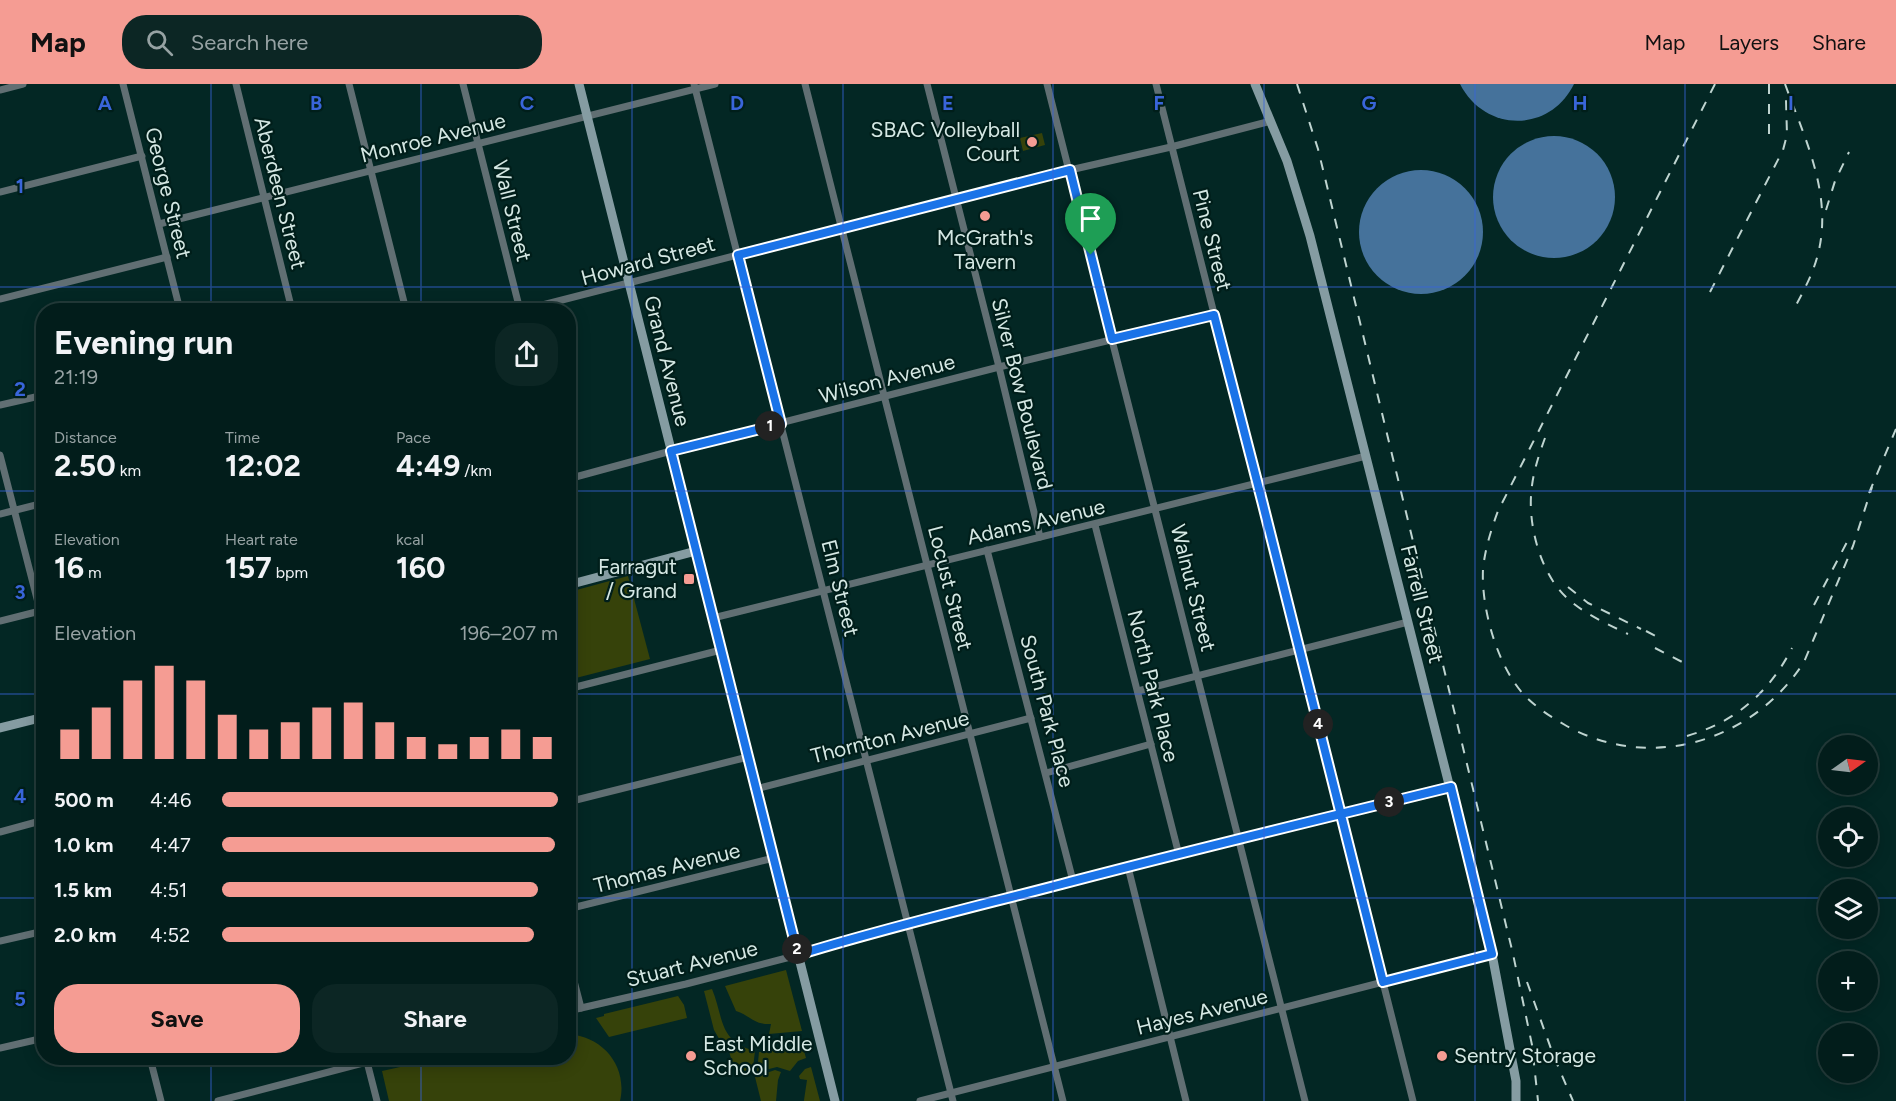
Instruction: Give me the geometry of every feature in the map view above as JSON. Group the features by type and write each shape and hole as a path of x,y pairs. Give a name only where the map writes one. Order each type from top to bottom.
{"main road":[{"name":"Grand Avenue","path":"579,84 835,1101"},
{"name":"Farrell Street","path":"1255,84 1287,161 1310,237 1492,954 1515,1081 1516,1101"},
{"path":"576,583 696,551"},
{"path":"0,728 36,719"}],"street":[{"path":"0,90 23,84"},
{"name":"George Street","path":"123,84 178,303"},
{"name":"Aberdeen Street","path":"236,84 290,303"},
{"path":"349,84 404,303"},
{"name":"Wall Street","path":"463,84 519,303"},
{"name":"Monroe Avenue","path":"159,224 263,196 478,145 694,87 715,84"},
{"name":"Locust Street","path":"805,84 1063,1101"},
{"name":"Silver Bow Boulevard","path":"927,84 1040,537"},
{"name":"Walnut Street","path":"1047,84 1305,1101"},
{"name":"Pine Street","path":"1156,84 1413,1101"},
{"name":"Elm Street","path":"694,87 952,1097"},
{"name":"Howard Street","path":"549,303 1271,121"},
{"path":"0,192 142,156"},
{"path":"0,299 167,257"},
{"name":"Wilson Avenue","path":"576,477 999,367 1214,315"},
{"path":"0,405 36,397"},
{"path":"0,455 36,589"},
{"name":"Adams Avenue","path":"713,618 1366,456"},
{"path":"0,514 36,505"},
{"name":"North Park Place","path":"1095,525 1179,855"},
{"name":"South Park Place","path":"987,550 1073,881"},
{"path":"0,621 36,612"},
{"path":"1138,691 1407,622"},
{"path":"576,687 721,650"},
{"name":"Thornton Avenue","path":"756,789 1031,718"},
{"path":"1046,773 1151,744"},
{"path":"576,800 748,757"},
{"name":"Stuart Avenue","path":"576,1009 687,984 798,955 856,937 1073,881 1451,787"},
{"path":"0,832 36,822"},
{"name":"Thomas Avenue","path":"576,907 774,858"},
{"path":"1128,867 1186,1101"},
{"path":"0,941 36,933"},
{"name":"Hayes Avenue","path":"920,1101 952,1097 1054,1066 1492,954"},
{"path":"576,989 581,1008"},
{"path":"0,1048 36,1040"},
{"path":"152,1065 161,1101"},
{"path":"218,1101 345,1065"},
{"path":"368,1065 377,1101"}],"green space":[{"name":"SBAC Volleyball Court","path":"1042,133 1045,145 1023,151 1020,138"},
{"path":"628,576 650,659 576,678 576,590"},
{"path":"786,970 802,1031 769,1034 771,1024 756,1022 736,1011 725,986"},
{"path":"712,989 728,1035 743,1047 755,1051 751,1070 735,1072 726,1041 721,1042 714,1030 704,991"},
{"path":"678,996 684,1005 687,1018 609,1037 596,1018 604,1014"},
{"path":"576,1035 602,1047 610,1056 620,1076 620,1101 389,1101 382,1071 409,1065 576,1065"},
{"path":"802,1044 806,1058 798,1061 790,1071 777,1067 757,1072 759,1052"},
{"path":"811,1067 820,1101 804,1101 807,1080 800,1079 799,1076 805,1069"},
{"path":"775,1070 781,1072 776,1101 761,1101 755,1077"}],"water":[{"path":"1460,84 1574,84 1563,100 1550,112 1517,121 1485,112 1471,100"},
{"path":"1554,136 1577,140 1597,154 1611,174 1615,197 1611,220 1597,240 1577,254 1554,258 1531,254 1511,240 1497,220 1493,197 1497,174 1511,154 1531,140"},
{"path":"1421,170 1445,175 1464,189 1478,208 1483,232 1478,256 1464,275 1445,289 1421,294 1397,289 1378,275 1364,256 1359,232 1364,208 1378,189 1397,175"}],"railway":[{"path":"1297,84 1318,149 1513,954 1532,1045 1538,1101"},
{"path":"1715,84 1495,518 1485,554 1483,584 1488,618 1506,669 1525,696 1539,708 1565,725 1597,739 1631,747 1664,747 1697,742 1728,730 1757,712 1783,690 1804,662 1853,546 1872,487"},
{"path":"1769,84 1769,142"},
{"path":"1785,84 1815,168 1822,210 1822,232 1818,254 1808,283 1794,309"},
{"path":"1710,292 1783,150 1787,135 1786,100"},
{"path":"1826,210 1835,181 1849,152"},
{"path":"1869,493 1896,429"},
{"path":"1545,438 1536,467 1531,496 1532,523 1544,565 1568,599 1589,614 1628,634"},
{"path":"1814,605 1847,542"},
{"path":"1568,587 1588,603 1641,629"},
{"path":"1646,631 1661,639"},
{"path":"1655,648 1688,665"},
{"path":"1687,736 1720,723 1749,704 1773,679 1792,648"},
{"path":"1527,982 1554,1057 1573,1101"}],"place":[{"name":"SBAC Volleyball Court","path":"1032,142"},
{"name":"McGrath's Tavern","path":"985,216"},
{"name":"Farragut / Grand","path":"689,579"},
{"name":"East Middle School","path":"691,1056"},
{"name":"Sentry Storage","path":"1442,1056"}],"route":[{"path":"1091,255 1070,170 738,255 781,424 671,451 798,955 856,937 1073,881 1341,814 1451,787 1492,954 1383,982 1341,814 1258,483 1214,315 1112,339 1091,255"}]}
